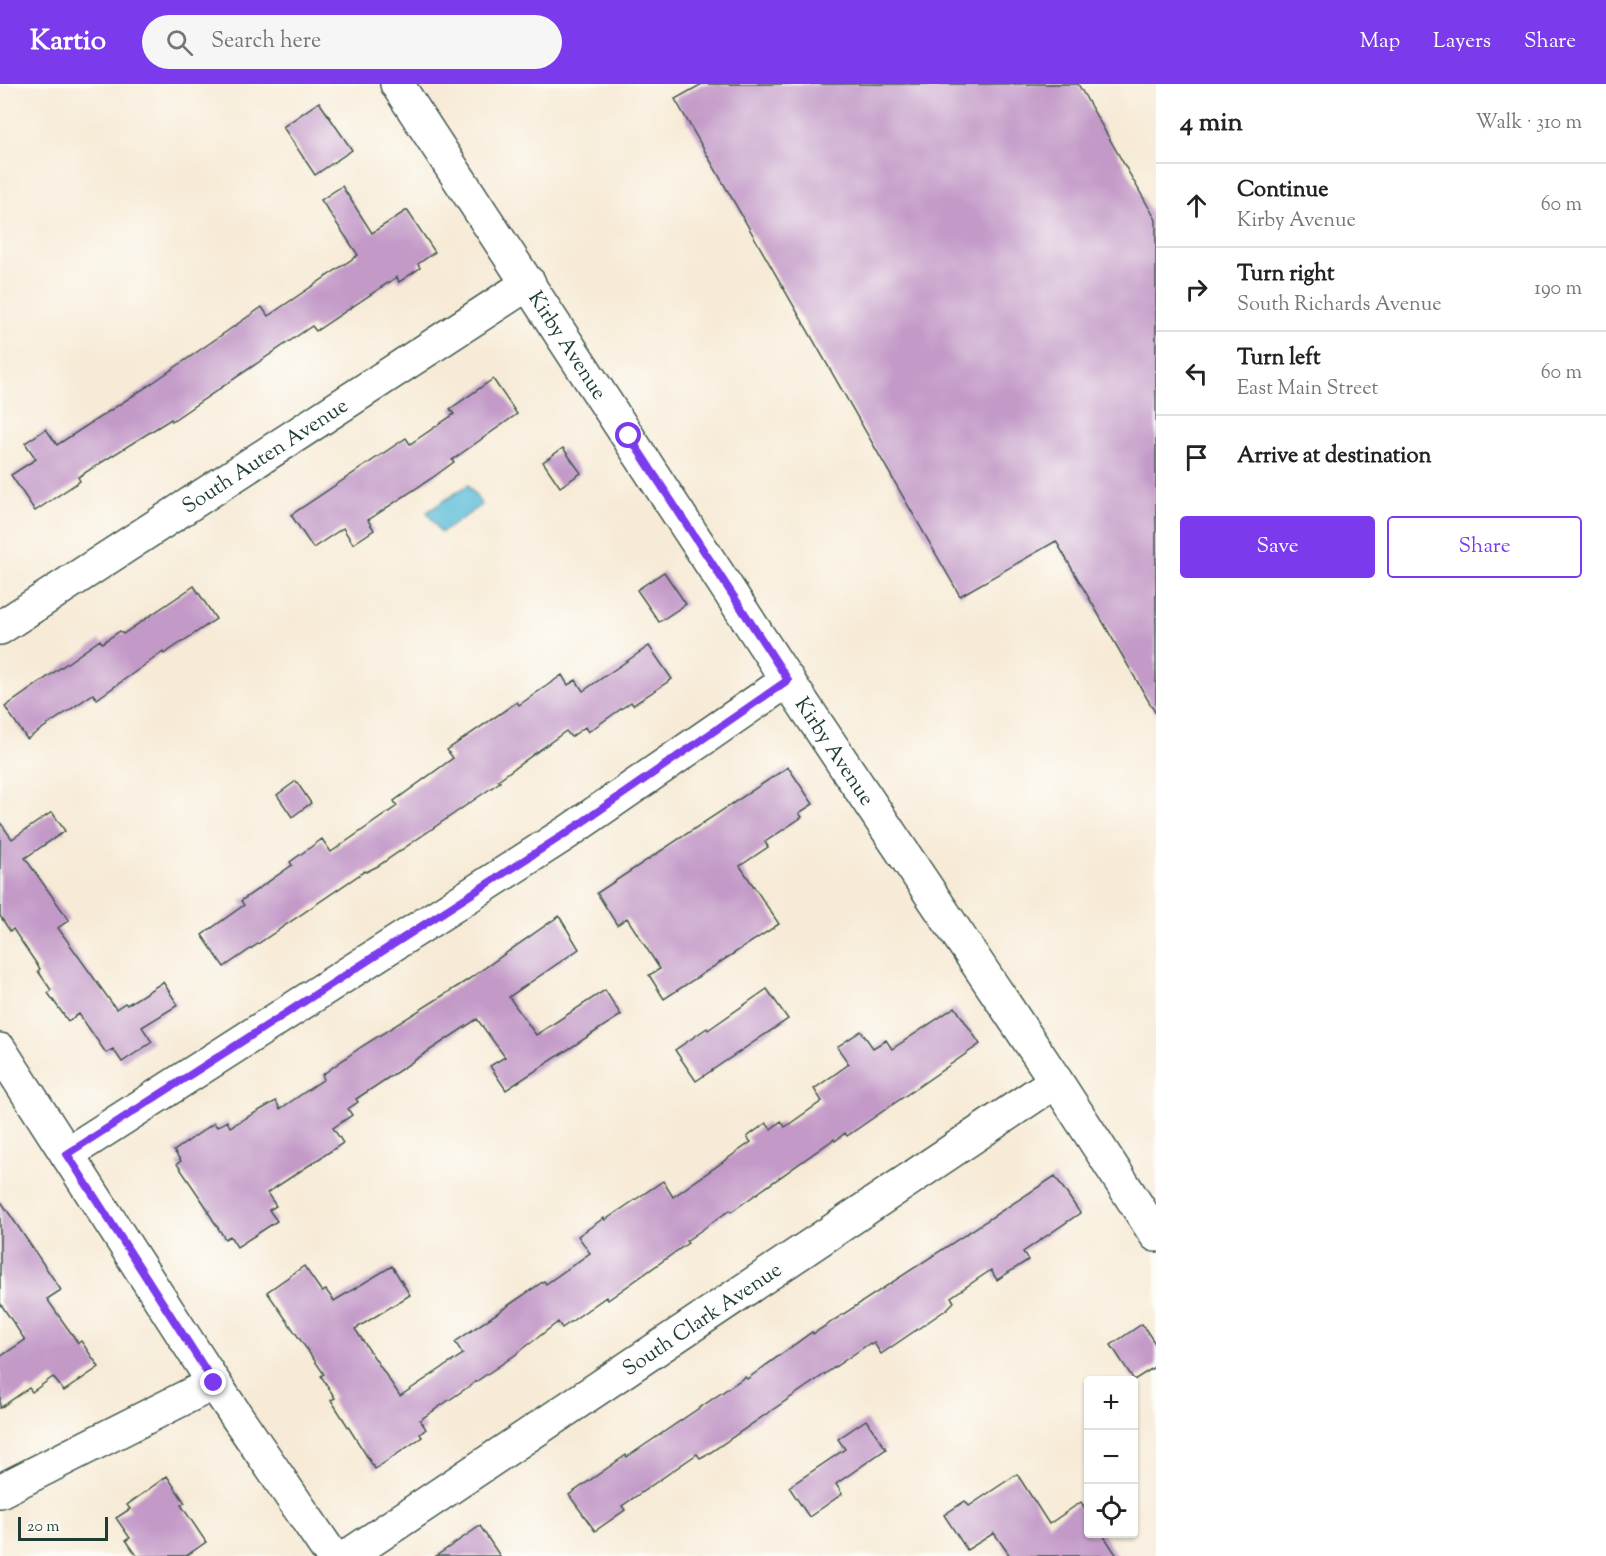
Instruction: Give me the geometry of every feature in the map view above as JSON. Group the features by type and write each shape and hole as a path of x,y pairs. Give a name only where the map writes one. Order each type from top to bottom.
{"street":[{"name":"Kirby Avenue","path":"397,84 1156,1235"},
{"name":"South Auten Avenue","path":"0,628 530,283"},
{"path":"67,1154 568,832 788,680"},
{"path":"0,1050 214,1383 332,1556"},
{"name":"South Clark Avenue","path":"348,1556 1056,1081"},
{"path":"0,1491 214,1383"}],"water":[{"path":"468,485 482,505 441,533 427,512"}],"building":[{"path":"702,84 1078,84 1156,220 1156,714 1056,541 960,596 675,99"},
{"path":"319,102 352,150 315,175 283,127"},
{"path":"342,186 372,233 407,210 435,252 418,264 420,268 399,282 397,277 316,331 312,326 172,421 171,419 78,477 80,481 35,511 11,475 36,459 25,443 46,429 57,445 148,386 262,307 268,316 358,255 321,200"},
{"path":"493,379 517,414 452,460 454,462 432,478 368,520 374,530 353,544 343,528 313,548 291,515 406,438 410,444 454,414 450,409"},
{"path":"563,448 581,473 560,487 543,462"},
{"path":"664,572 686,604 659,622 637,590"},
{"path":"194,586 216,619 164,654 163,652 97,699 93,694 27,739 5,707 100,640 102,643 120,631 123,634"},
{"path":"649,646 672,679 633,705 631,702 588,732 585,727 571,737 566,731 498,780 500,782 378,866 365,871 224,967 202,935 244,905 241,901 292,865 290,862 322,839 331,852 397,806 394,801 453,758 447,750 517,702 519,705 562,675 568,685 576,680 583,691"},
{"path":"788,767 813,804 799,813 802,817 765,842 768,847 740,866 779,924 664,999 649,975 660,969 627,918 617,925 597,893"},
{"path":"296,781 311,803 292,817 277,795"},
{"path":"52,812 65,831 25,858 69,920 58,928 116,1009 125,1003 127,1005 163,982 178,1005 142,1027 152,1042 122,1062 113,1049 106,1053 79,1014 68,1021 48,993 51,990 38,971 40,969 13,929 10,931 0,916 0,822 12,839"},
{"path":"559,916 579,949 509,997 536,1035 605,990 621,1015 506,1090 490,1066 505,1057 477,1019 356,1099 358,1102 348,1109 352,1115 333,1128 343,1143 267,1193 276,1206 269,1210 277,1221 237,1247 230,1236 225,1239 177,1164 181,1161 174,1151 214,1123 217,1127 227,1121 230,1127 276,1101 280,1109 324,1079 322,1075 361,1047 466,981"},
{"path":"767,989 788,1019 696,1081 675,1050"},
{"path":"955,1007 980,1044 847,1136 845,1133 835,1141 834,1139 731,1212 730,1210 608,1300 606,1297 562,1328 558,1322 515,1355 420,1420 426,1429 420,1434 422,1437 375,1469 331,1400 335,1398 321,1376 324,1374 267,1292 304,1266 322,1292 326,1290 334,1301 392,1266 410,1295 355,1329 400,1396 463,1354 455,1342 544,1281 546,1284 590,1253 578,1236 663,1181 673,1197 751,1142 747,1137 766,1123 771,1129 781,1121 785,1127 822,1101 814,1089 849,1064 837,1047 861,1031 873,1048 886,1040 892,1049"},
{"path":"1055,1176 1080,1213 1023,1252 1028,1260 997,1280 991,1270 951,1297 954,1302 947,1309 881,1354 874,1343 871,1345 870,1343 711,1452 700,1458 697,1454 622,1506 625,1510 595,1531 569,1495 745,1377 747,1379 812,1332 813,1334"},
{"path":"0,1200 61,1290 47,1299 78,1343 81,1341 99,1367 64,1391 53,1377 32,1392 29,1388 0,1408 0,1357 25,1340 0,1303"},
{"path":"1142,1324 1156,1345 1156,1366 1138,1377 1131,1376 1111,1345"},
{"path":"866,1420 886,1449 836,1484 842,1494 809,1517 789,1487 845,1449 838,1439"},
{"path":"1017,1474 1049,1524 1081,1502 1084,1506 1084,1538 1105,1538 1117,1556 1010,1556 994,1533 967,1550 944,1515 965,1501 969,1506"},
{"path":"167,1476 185,1503 181,1505 206,1542 186,1556 137,1556 126,1540 130,1538 116,1518 130,1509 127,1505"},
{"path":"480,1526 500,1556 436,1556"}],"route":[{"path":"214,1383 67,1154 568,832 788,680 629,436"}]}
